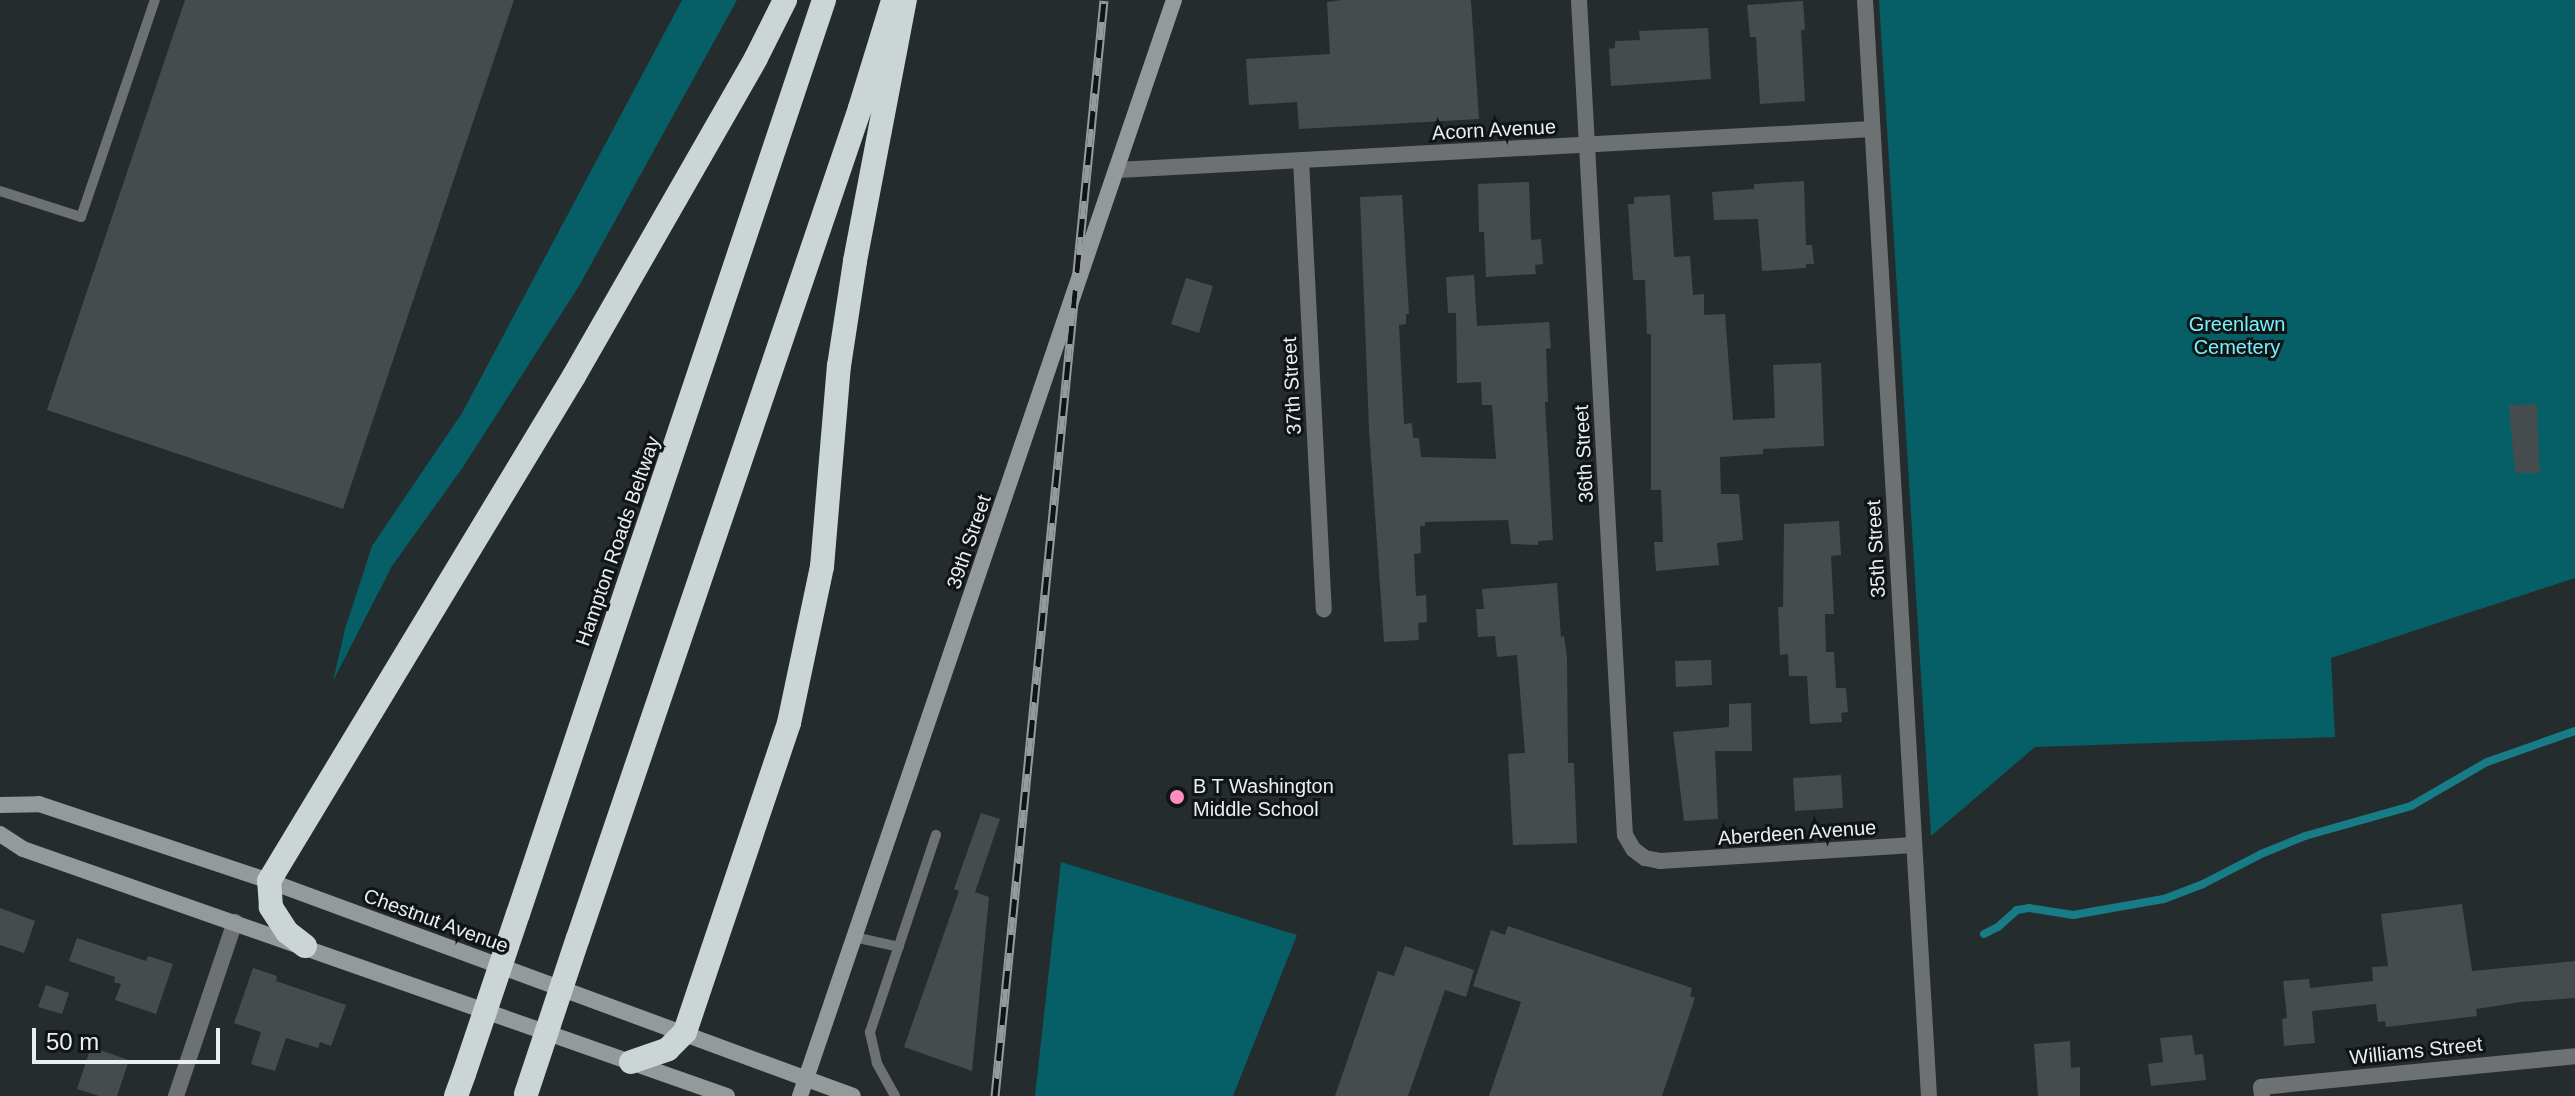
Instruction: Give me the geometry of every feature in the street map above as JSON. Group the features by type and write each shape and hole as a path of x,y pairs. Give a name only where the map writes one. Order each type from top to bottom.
{"highway":[{"path":"305,946 287,932 271,907 269,881 574,376 756,58 785,0"},
{"name":"Hampton Roads Beltway","path":"460,1085 824,0"},
{"path":"526,1095 855,123 893,0"},
{"path":"631,1062 668,1049 685,1032 789,723 822,567 839,366 905,0"}],"main road":[{"name":"39th Street","path":"800,1096 1174,0"},
{"name":"Chestnut Avenue","path":"0,805 39,804 269,881 853,1096"},
{"path":"0,834 23,849 727,1096"}],"street":[{"name":"36th Street","path":"1579,0 1622,820 1633,849 1645,858 1685,860"},
{"name":"35th Street","path":"1865,0 1929,1096"},
{"name":"Acorn Avenue","path":"1118,170 1872,129"},
{"name":"37th Street","path":"1301,160 1324,609"},
{"name":"Aberdeen Avenue","path":"1685,860 1913,845"},
{"path":"176,1096 235,922"},
{"name":"Williams Street","path":"2262,1091 2575,1056"}],"lane":[{"path":"0,191 81,217 155,0"},
{"path":"895,1096 877,1063 870,1032 936,835"},
{"path":"854,937 899,947"}],"green space":[{"path":"682,0 737,0 579,286 463,467 392,566 333,681 345,629 372,546 462,413"},
{"name":"Greenlawn Cemetery","path":"1879,0 2575,0 2575,578 2331,658 2335,737 2035,747 1931,836"},
{"path":"1061,862 1297,935 1233,1096 1035,1096"}],"building":[{"path":"185,0 514,0 343,509 47,410"},
{"path":"1471,0 1479,119 1299,129 1297,102 1249,105 1246,59 1330,54 1327,2"},
{"path":"1803,1 1805,30 1801,30 1805,101 1760,104 1756,37 1750,37 1747,5"},
{"path":"1708,28 1711,79 1611,86 1609,49 1615,48 1615,41 1640,40 1639,31"},
{"path":"1804,181 1806,245 1812,245 1814,264 1806,264 1806,268 1762,271 1758,219 1714,220 1712,192 1754,189 1754,184"},
{"path":"1529,182 1531,240 1541,239 1543,264 1535,265 1536,274 1486,277 1484,232 1479,232 1478,184"},
{"path":"1402,195 1409,314 1406,314 1406,324 1399,325 1404,424 1412,423 1413,438 1419,438 1421,457 1496,459 1492,405 1482,405 1481,382 1457,383 1456,313 1448,313 1446,277 1474,275 1477,326 1549,322 1551,348 1546,349 1548,402 1545,402 1553,540 1538,541 1538,545 1511,544 1508,520 1425,522 1425,526 1420,526 1421,553 1414,554 1416,596 1426,595 1427,622 1418,623 1419,640 1384,642 1369,429 1360,197"},
{"path":"1670,195 1674,257 1690,256 1693,295 1704,294 1704,315 1725,314 1733,420 1775,418 1773,365 1821,363 1824,446 1763,449 1763,454 1720,457 1721,494 1739,494 1743,540 1717,543 1719,565 1656,571 1654,542 1663,542 1661,490 1651,490 1651,334 1647,334 1645,280 1633,280 1628,204 1634,204 1634,197"},
{"path":"1186,278 1213,286 1199,333 1171,324"},
{"path":"2537,404 2540,473 2515,473 2509,405"},
{"path":"1839,521 1841,555 1831,556 1834,614 1825,614 1826,652 1834,652 1836,688 1846,688 1848,712 1841,713 1842,722 1810,724 1807,676 1789,676 1788,654 1780,655 1778,607 1783,607 1784,524"},
{"path":"1557,583 1561,637 1564,636 1567,657 1568,763 1574,763 1577,843 1513,845 1508,754 1525,753 1517,655 1497,657 1495,636 1478,637 1476,609 1484,609 1482,589"},
{"path":"1711,660 1712,685 1676,687 1675,661"},
{"path":"1751,703 1752,751 1715,751 1718,819 1684,821 1673,732 1729,727 1729,704"},
{"path":"1841,775 1843,808 1795,811 1793,778"},
{"path":"981,813 1000,819 975,892 989,897 972,1071 904,1047 959,891 954,889"},
{"path":"2462,904 2472,971 2575,961 2575,998 2521,1002 2476,1009 2477,1016 2386,1027 2385,1021 2378,1022 2376,1004 2312,1011 2315,1043 2284,1046 2282,1019 2287,1018 2283,981 2309,979 2310,988 2373,981 2372,967 2388,966 2381,914"},
{"path":"0,908 35,921 24,953 0,945"},
{"path":"1508,926 1692,988 1690,996 1695,998 1662,1096 1489,1096 1521,1002 1473,986 1491,930 1505,935"},
{"path":"77,938 146,961 148,956 173,964 156,1014 115,1000 121,984 114,982 115,977 69,961"},
{"path":"1405,946 1474,970 1466,997 1445,990 1408,1096 1335,1096 1378,971 1394,976"},
{"path":"253,968 277,976 276,981 346,1005 331,1046 320,1042 318,1048 286,1038 275,1071 251,1064 261,1032 234,1023"},
{"path":"46,985 69,993 62,1014 38,1007"},
{"path":"2192,1035 2195,1055 2203,1054 2206,1080 2151,1086 2148,1064 2163,1062 2160,1038"},
{"path":"2070,1041 2071,1068 2080,1067 2080,1096 2038,1096 2034,1044"},
{"path":"91,1047 129,1060 117,1096 99,1096 77,1089"}],"waterway":[{"path":"1984,934 1998,927 2017,910 2029,908 2073,915 2164,899 2305,836 2411,806 2487,762 2575,731"}],"railway":[{"path":"995,1096 1104,0"}],"place":[{"name":"B T Washington Middle School","path":"1177,797"}]}
